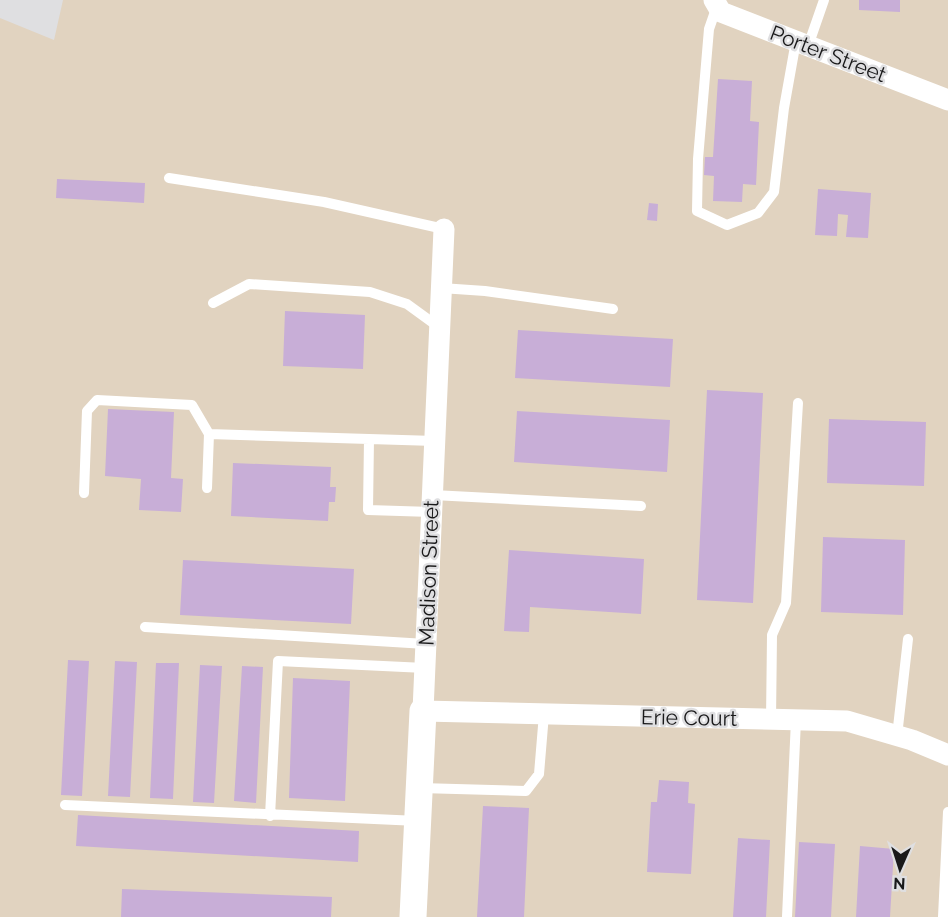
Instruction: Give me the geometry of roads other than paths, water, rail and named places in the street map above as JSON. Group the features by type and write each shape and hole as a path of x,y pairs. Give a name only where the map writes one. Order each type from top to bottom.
{"street":[{"name":"Porter Street","path":"715,2 721,12 948,100"},
{"name":"Madison Street","path":"413,917 444,229"},
{"name":"Erie Court","path":"423,711 847,721 948,755"}],"lane":[{"path":"715,2 709,29 698,159 697,211 727,225 758,213 774,192 784,108 802,43 824,0"},
{"path":"169,178 324,202 444,229"},
{"path":"213,303 249,284 370,292 407,304 440,328"},
{"path":"441,288 485,291 613,309"},
{"path":"84,493 87,411 97,400 192,405 209,434 207,488"},
{"path":"771,720 772,635 786,603 798,403"},
{"path":"209,434 435,441"},
{"path":"369,439 368,510 432,503 641,506"},
{"path":"146,627 426,644"},
{"path":"897,736 908,639"},
{"path":"270,816 278,662 425,668"},
{"path":"420,788 526,791 539,774 544,714"},
{"path":"787,917 796,720"},
{"path":"65,805 418,821"},
{"path":"943,917 948,813"}]}
